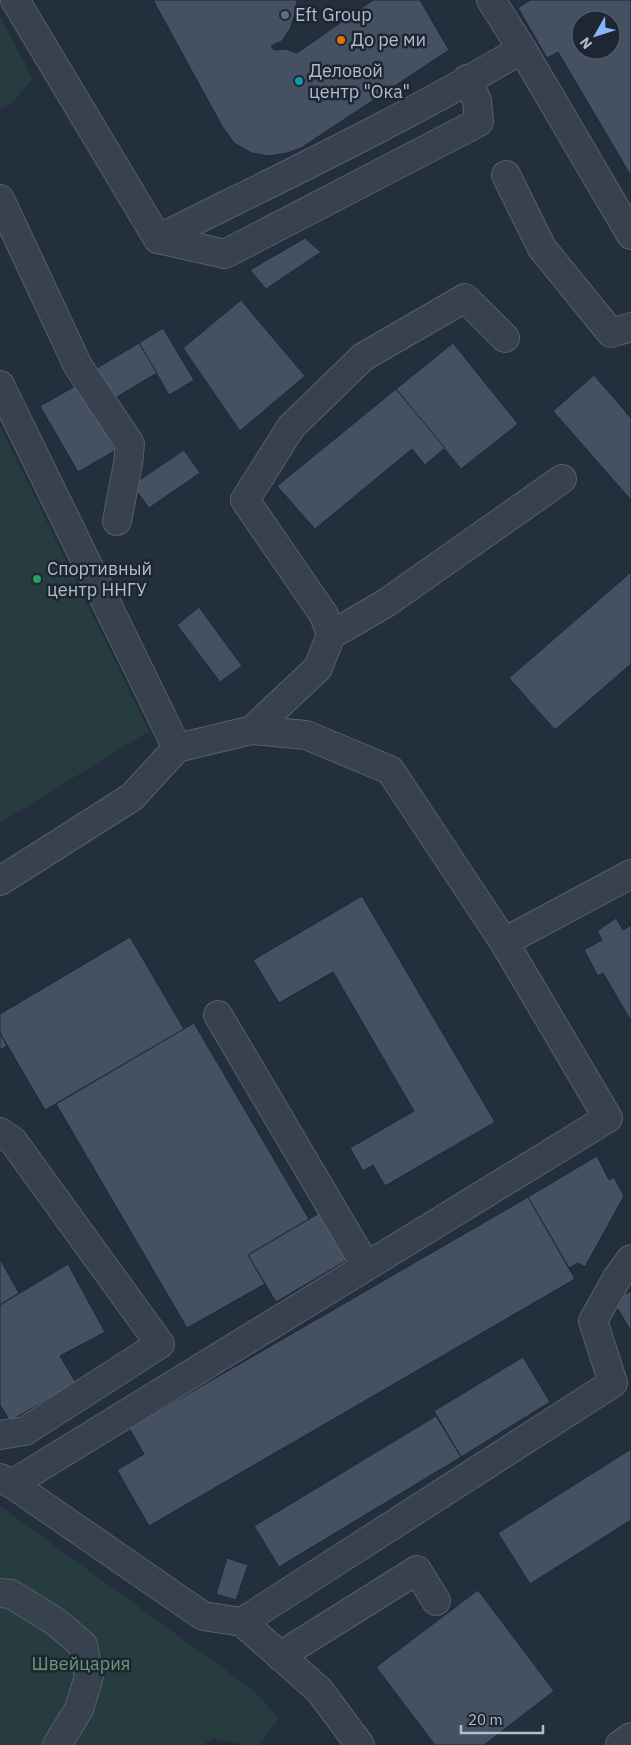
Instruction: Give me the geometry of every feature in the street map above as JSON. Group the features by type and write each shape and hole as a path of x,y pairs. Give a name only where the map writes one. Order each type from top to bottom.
{"lane":[{"path":"15,0 158,239 225,254 480,122 477,101 467,79"},
{"path":"491,0 522,48 631,235"},
{"path":"158,239 371,132 467,79 484,72 522,48"},
{"path":"506,176 542,248 611,333 631,327"},
{"path":"0,199 78,366 130,444 128,464 116,521"},
{"path":"331,635 324,615 245,500 291,427 363,357 465,298 505,338"},
{"path":"0,385 177,748"},
{"path":"252,730 318,668 331,635 386,603 562,479"},
{"path":"0,881 132,797 177,748 252,730 306,735 390,770 504,942 608,1118 366,1266 6,1481 204,1616 242,1622 319,1690 360,1745"},
{"path":"504,942 631,874"},
{"path":"218,1015 366,1266"},
{"path":"0,1132 13,1140 160,1344 26,1431 0,1436"},
{"path":"242,1622 622,1386 593,1321 617,1278 631,1259"},
{"path":"280,1656 417,1570 436,1601"},
{"path":"0,1593 11,1594 56,1622 82,1645 89,1676 79,1709 57,1745"},
{"path":"620,1745 631,1737"}],"green space":[{"path":"0,17 33,79 11,103 0,109"},
{"name":"Спортивный центр ННГУ","path":"0,426 149,731 0,823"},
{"name":"Швейцария","path":"0,1506 254,1691 279,1719 258,1745 244,1745 213,1738 203,1745 0,1745"}],"building":[{"name":"Деловой центр \"Ока\"","path":"153,0 297,0 290,29 282,41 271,46 274,50 286,49 297,53 373,0 420,0 449,50 301,148 269,156 252,153 234,143 222,126"},
{"path":"530,0 631,0 631,176 558,52 547,58 518,8"},
{"path":"305,238 321,252 266,289 250,270"},
{"path":"241,300 305,376 240,431 183,348"},
{"path":"163,328 194,380 169,395 139,343"},
{"path":"139,343 157,373 110,401 92,371"},
{"path":"453,343 518,424 461,469 396,389"},
{"path":"594,375 631,418 631,500 553,411"},
{"path":"79,384 116,450 78,472 40,406"},
{"path":"396,389 445,448 425,465 412,449 315,529 277,486"},
{"path":"184,450 200,473 149,508 132,485"},
{"path":"631,572 631,664 555,730 509,678"},
{"path":"199,607 242,666 220,682 177,625"},
{"path":"362,896 495,1122 385,1186 373,1165 363,1171 350,1148 414,1111 333,972 279,1003 253,960"},
{"path":"616,918 623,930 631,925 631,1021 603,973 598,976 584,950 602,940 597,931"},
{"path":"130,937 184,1029 45,1110 0,1033 0,1014"},
{"path":"194,1023 309,1219 248,1255 265,1284 187,1328 56,1104"},
{"path":"0,1033 7,1046 0,1050"},
{"path":"597,1156 609,1180 614,1177 624,1196 585,1267 578,1263 569,1268 528,1197"},
{"path":"528,1197 575,1279 149,1526 117,1470 144,1454 129,1428"},
{"path":"321,1212 349,1259 276,1302 248,1255"},
{"path":"0,1259 19,1293 0,1305"},
{"path":"68,1264 105,1332 60,1356 76,1383 10,1421 0,1405 0,1305"},
{"path":"631,1291 631,1331 613,1301"},
{"path":"523,1357 550,1402 461,1457 434,1411"},
{"path":"436,1416 461,1457 279,1567 254,1526"},
{"path":"631,1449 631,1520 530,1584 498,1533"},
{"path":"227,1558 248,1565 236,1600 216,1594"},
{"path":"478,1590 554,1691 484,1745 435,1745 376,1667"}],"place":[{"name":"Eft Group","path":"285,15"},
{"name":"До ре ми","path":"341,40"},
{"name":"Деловой центр \"Ока\"","path":"299,81"},
{"name":"Спортивный центр ННГУ","path":"37,579"}]}
